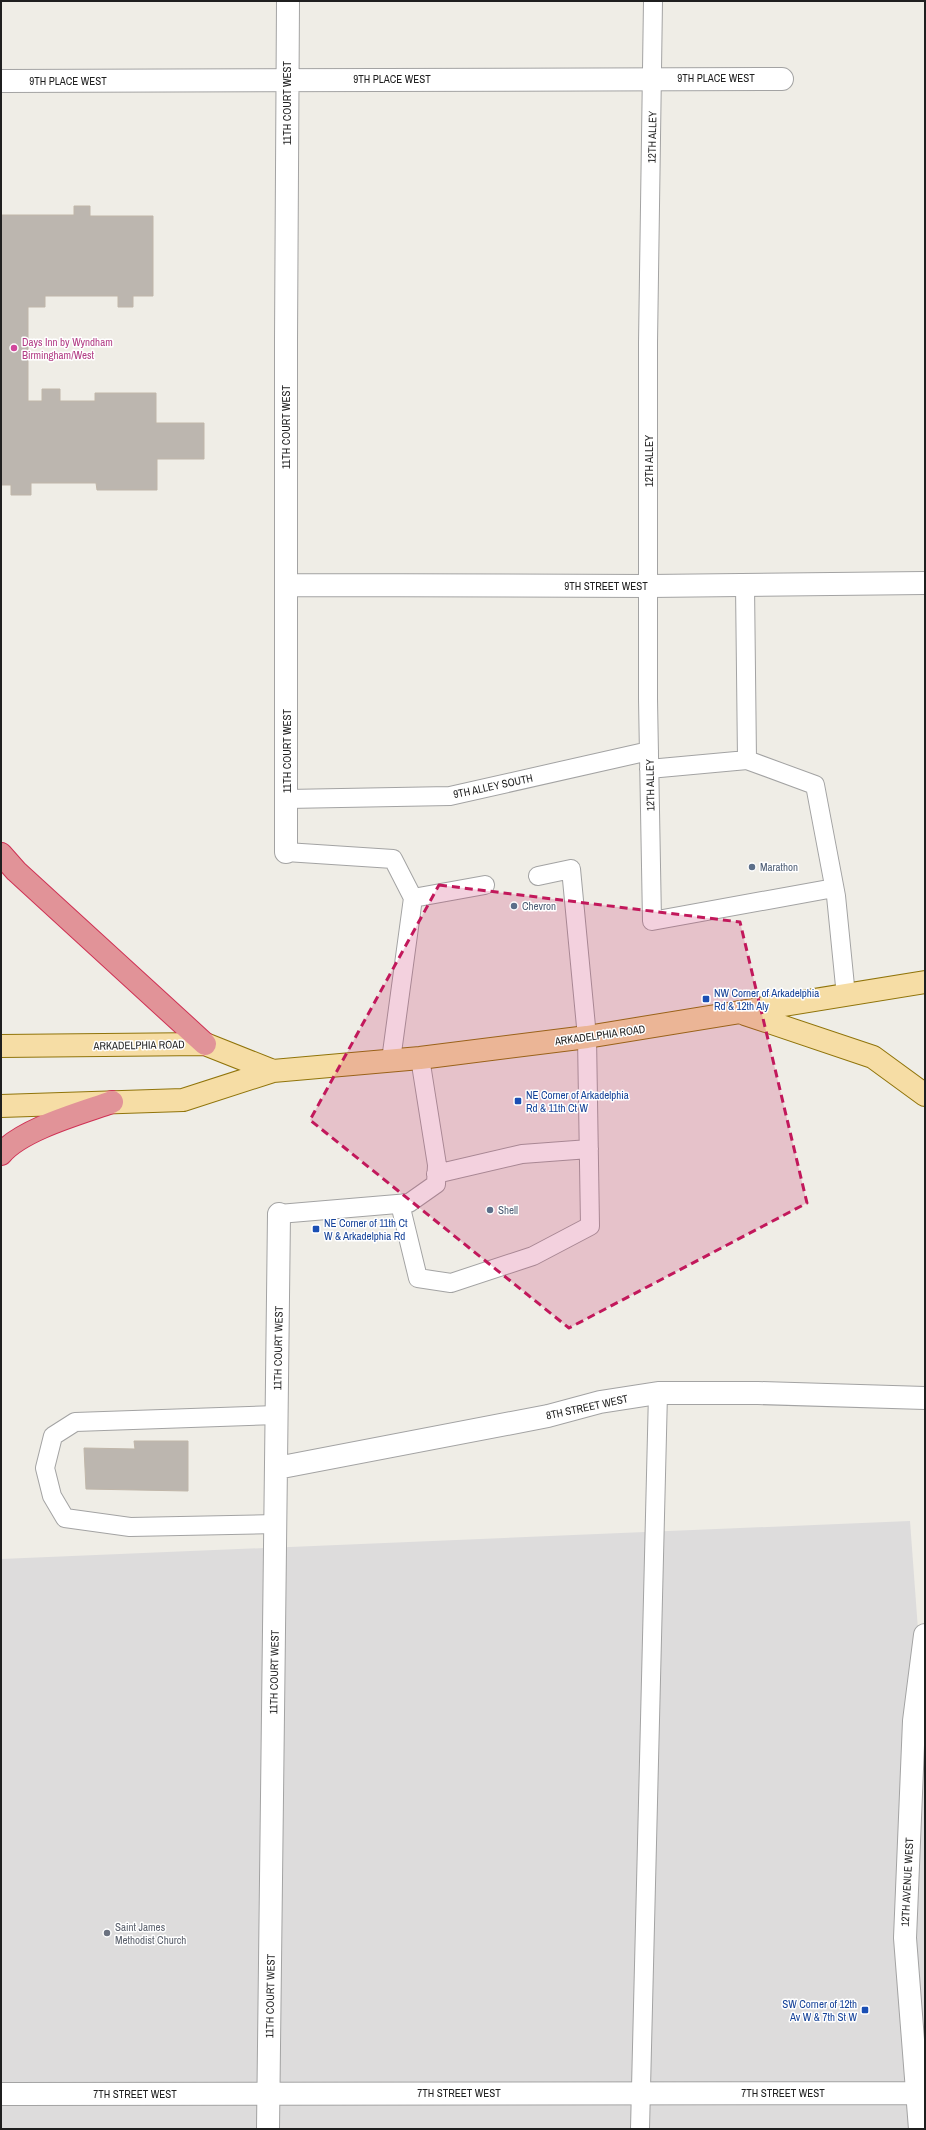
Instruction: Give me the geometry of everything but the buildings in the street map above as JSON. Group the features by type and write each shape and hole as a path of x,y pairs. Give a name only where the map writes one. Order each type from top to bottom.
{"highway":[{"path":"1,854 16,871 205,1044"},
{"path":"1,1154 8,1146 50,1124 112,1102"}],"main road":[{"name":"ARKADELPHIA ROAD","path":"1,1106 183,1100 272,1071 420,1058 587,1037 742,1013 925,982"},
{"path":"742,1013 873,1057 925,1095"},
{"name":"ARKADELPHIA ROAD","path":"1,1046 205,1044 272,1071"}],"street":[{"name":"11TH COURT WEST","path":"286,852 288,1"},
{"name":"9TH PLACE WEST","path":"1,81 653,78 782,79"},
{"name":"9TH STREET WEST","path":"287,586 745,586 925,583"},
{"name":"11TH COURT WEST","path":"268,2129 279,1214"},
{"name":"8TH STREET WEST","path":"277,1468 548,1416 600,1402 658,1394 758,1393 925,1398"},
{"name":"12TH AVENUE WEST","path":"920,2129 905,1938 914,1721 925,1634"},
{"name":"7TH STREET WEST","path":"1,2094 917,2093"}],"lane":[{"name":"12TH ALLEY","path":"653,1 648,343 650,586 649,751 652,921 834,888"},
{"path":"745,586 747,760"},
{"name":"9TH ALLEY SOUTH","path":"287,799 450,796 649,751"},
{"path":"650,769 747,760 815,784 834,888 846,996"},
{"path":"286,852 393,859 413,898 391,1060"},
{"path":"400,1204 418,1278 451,1282 533,1256 590,1226 587,1037 571,869 538,876"},
{"path":"413,898 485,885"},
{"path":"279,1214 409,1203 436,1184 437,1165 420,1058"},
{"path":"436,1174 522,1154 588,1149"},
{"path":"640,2129 658,1394"},
{"path":"276,1524 130,1527 65,1518 52,1496 45,1468 53,1436 75,1422 277,1415"}],"highlighted area":[{"path":"439,885 740,922 807,1203 569,1328 310,1120"}],"shaded area":[{"path":"910,1521 925,1725 925,2129 1,2129 1,1559"}],"place":[{"name":"Days Inn by Wyndham Birmingham/West","path":"14,348"},
{"name":"Marathon","path":"752,867"},
{"name":"Chevron","path":"514,906"},
{"name":"NW Corner of Arkadelphia Rd & 12th Aly","path":"706,999"},
{"name":"NE Corner of Arkadelphia Rd & 11th Ct W","path":"518,1101"},
{"name":"Shell","path":"490,1210"},
{"name":"NE Corner of 11th Ct W & Arkadelphia Rd","path":"316,1229"},
{"name":"Saint James Methodist Church","path":"107,1933"},
{"name":"SW Corner of 12th Av W & 7th St W","path":"865,2010"}]}
